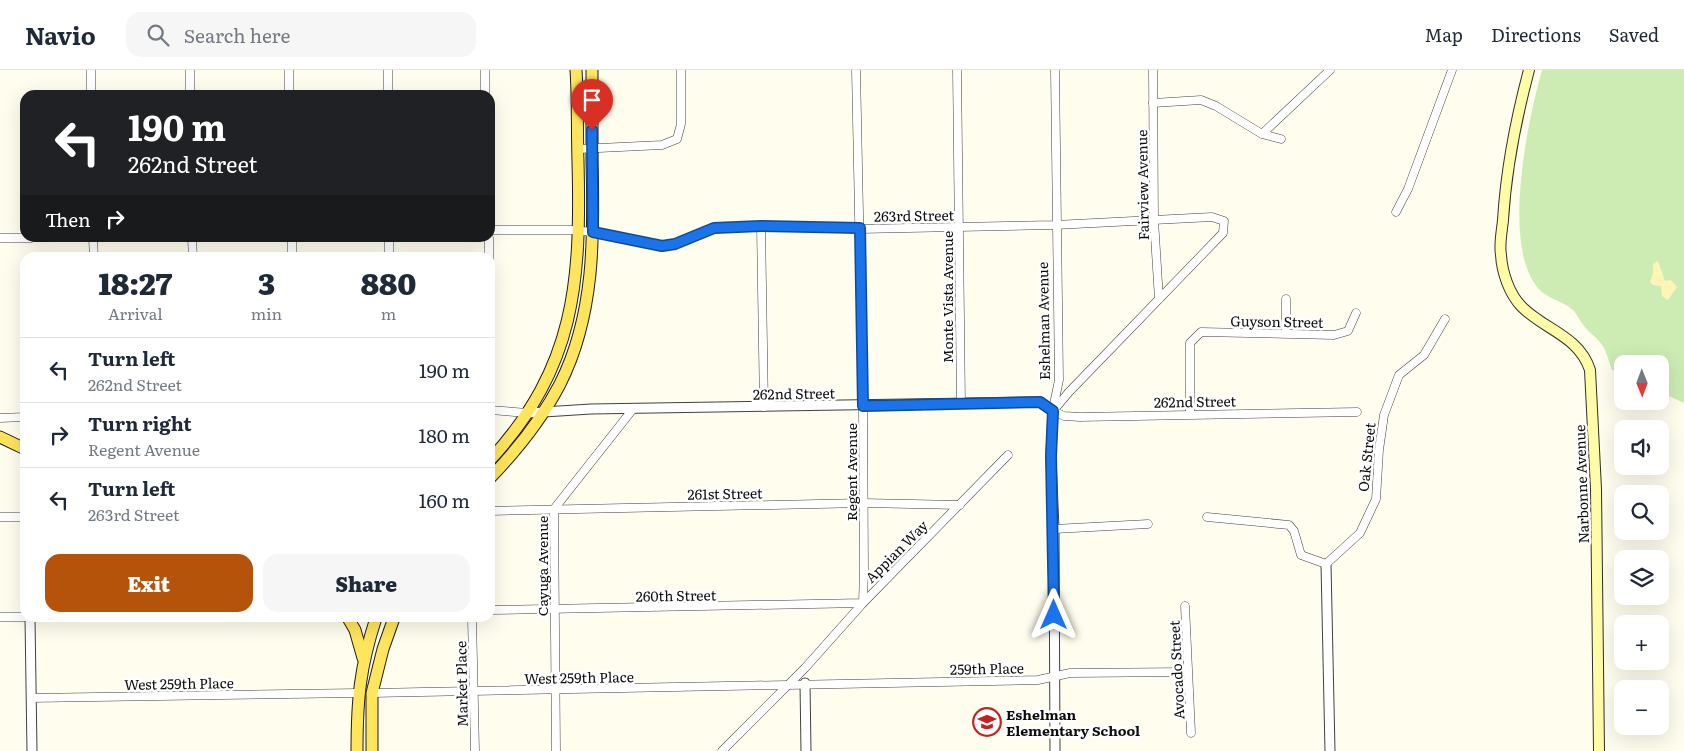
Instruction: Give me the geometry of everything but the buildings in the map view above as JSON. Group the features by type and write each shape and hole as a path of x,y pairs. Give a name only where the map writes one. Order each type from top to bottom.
{"main road":[{"path":"495,454 528,413 546,381 560,349 567,324 578,266 576,70"},
{"path":"495,472 524,440 545,410 560,383 569,362 584,310 592,265 592,70"},
{"name":"Narbonne Avenue","path":"1529,70 1520,103 1504,198 1500,253 1506,280 1521,306 1578,347 1586,357 1590,370 1596,489 1599,751"},
{"path":"0,436 20,446"},
{"path":"350,622 355,630 363,658"},
{"path":"357,751 358,693 363,658 375,622"},
{"path":"372,751 372,693 381,656 393,622"}],"street":[{"path":"91,70 92,90"},
{"path":"190,70 190,90"},
{"path":"289,70 290,90"},
{"path":"388,70 388,90"},
{"path":"485,70 485,90"},
{"path":"578,149 662,145 677,139 681,124 681,70"},
{"name":"Regent Avenue","path":"856,70 863,406 864,569 862,603"},
{"name":"Monte Vista Avenue","path":"956,70 961,404"},
{"name":"Eshelman Avenue","path":"1055,70 1055,225 1059,380 1053,411 1051,456 1054,529 1055,751"},
{"name":"Fairview Avenue","path":"1153,70 1154,220 1158,299"},
{"path":"1262,134 1330,70"},
{"path":"1396,212 1408,189 1452,70"},
{"path":"1153,103 1200,100 1216,106 1262,134 1281,138"},
{"name":"263rd Street","path":"495,230 578,230 662,246 675,244 714,228 761,226 860,228 1055,225 1212,217 1224,221 1223,233 1158,299"},
{"path":"761,226 764,407"},
{"path":"0,238 20,238"},
{"path":"1053,411 1158,299"},
{"path":"1286,299 1286,333"},
{"name":"Guyson Street","path":"1190,414 1190,343 1201,332 1342,334 1350,328 1356,313"},
{"name":"Oak Street","path":"1326,564 1360,533 1376,499 1379,450 1384,415 1399,375 1424,355 1445,318"},
{"name":"262nd Street","path":"528,413 545,410 1040,402 1064,416 1080,417 1357,412"},
{"name":"Cayuga Avenue","path":"556,751 554,508 633,409"},
{"path":"495,410 528,413"},
{"path":"0,418 20,417"},
{"name":"Appian Way","path":"722,751 805,668 862,603 1008,455"},
{"name":"261st Street","path":"495,511 554,508 863,503 960,505"},
{"path":"0,517 20,517"},
{"path":"1207,517 1289,525 1294,531 1301,555 1326,564 1330,751"},
{"path":"1054,529 1148,524"},
{"name":"260th Street","path":"495,610 862,603"},
{"name":"Avocado Street","path":"1185,606 1191,732"},
{"path":"0,617 20,617"},
{"path":"30,622 32,751"},
{"name":"Market Place","path":"472,622 475,751"},
{"path":"805,668 806,751"},
{"name":"259th Place","path":"787,684 1038,680 1070,673 1187,672"},
{"name":"West 259th Place","path":"372,693 787,684"},
{"name":"West 259th Place","path":"31,698 358,693"}],"green space":[{"path":"1542,70 1684,70 1684,403 1669,396 1669,355 1614,355 1614,371 1612,370 1607,354 1598,340 1569,307 1538,288 1527,268 1521,243 1519,213 1525,150"}],"sand":[{"path":"1658,261 1665,281 1671,280 1677,287 1668,300 1662,296 1661,286 1653,285 1650,282 1653,264"}],"place":[{"name":"Eshelman Elementary School","path":"987,722"}],"route":[{"path":"592,130 593,232 648,245 662,246 675,244 714,228 761,226 860,228 863,406 1040,402 1053,411 1051,456 1054,529 1054,615"}]}
